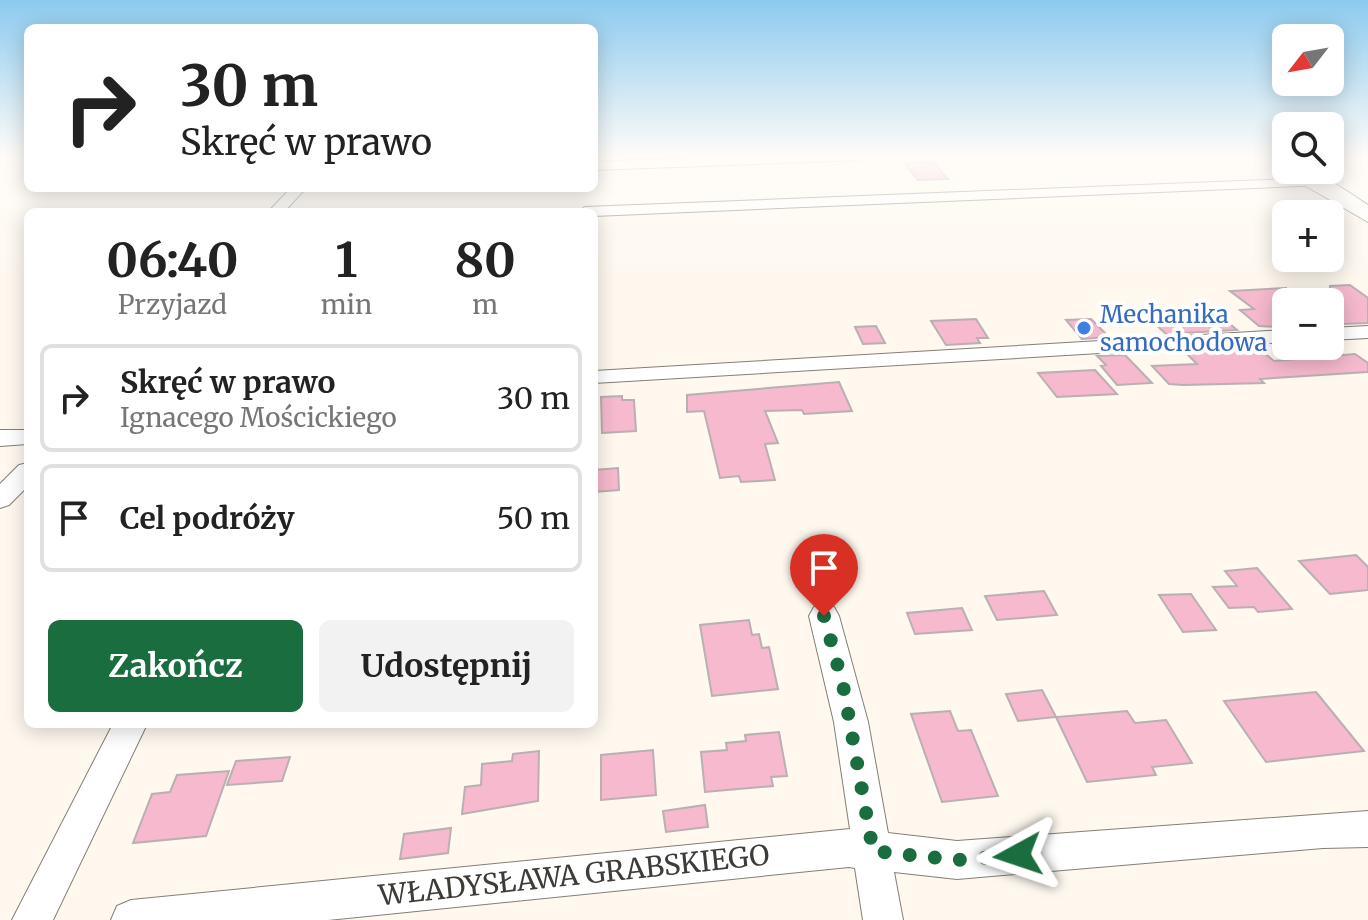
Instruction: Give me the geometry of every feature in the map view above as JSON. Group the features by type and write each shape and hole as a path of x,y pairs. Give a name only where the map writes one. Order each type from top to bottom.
{"highway":[{"path":"1345,199 1368,215"}],"street":[{"path":"598,211 849,199"},
{"path":"1344,333 1368,332"},
{"path":"598,377 1272,337"},
{"path":"0,438 24,437"},
{"path":"0,499 24,475"},
{"path":"824,616 843,685 883,920"},
{"path":"32,920 128,728"},
{"name":"WŁADYSŁAWA GRABSKIEGO","path":"131,920 830,850 957,860 1368,829"}],"building":[{"path":"1350,285 1368,298 1368,323 1344,324 1344,288 1330,286"},
{"path":"1272,289 1272,326 1259,326 1240,310 1254,309 1230,291"},
{"path":"1166,310 1173,316 1218,314 1237,330 1166,334 1141,311"},
{"path":"976,319 988,338 977,338 980,343 946,345 931,321"},
{"path":"1091,319 1109,337 1082,339 1066,320"},
{"path":"876,326 885,343 863,344 855,327"},
{"path":"1257,347 1274,361 1344,360 1344,355 1355,354 1368,363 1368,372 1260,379 1264,383 1169,384 1152,366 1197,364 1184,351"},
{"path":"1125,355 1152,383 1117,385 1097,356"},
{"path":"1095,370 1117,394 1057,397 1038,373"},
{"path":"839,382 852,411 804,414 802,410 765,411 778,443 765,444 775,480 741,482 739,476 720,478 704,411 687,412 687,395"},
{"path":"622,396 622,400 634,400 636,431 602,433 601,397"},
{"path":"618,468 619,490 598,492 598,470"},
{"path":"1356,555 1368,567 1368,590 1330,594 1299,561"},
{"path":"1257,568 1292,609 1258,612 1254,607 1229,608 1213,587 1237,586 1225,571"},
{"path":"1044,591 1057,615 997,620 985,596"},
{"path":"1191,594 1216,630 1183,632 1159,595"},
{"path":"962,608 972,630 915,634 907,613"},
{"path":"749,620 752,635 759,634 762,648 769,647 778,689 712,696 700,625"},
{"path":"1042,690 1056,717 1018,721 1006,694"},
{"path":"1316,692 1364,751 1266,762 1224,701"},
{"path":"950,711 958,731 971,730 998,796 942,802 911,714"},
{"path":"1127,711 1135,723 1166,720 1192,763 1152,767 1156,775 1087,782 1056,717"},
{"path":"779,732 787,776 771,777 773,786 705,792 701,752 727,750 726,743 746,741 745,735"},
{"path":"653,750 656,795 601,800 601,755"},
{"path":"539,751 538,801 462,814 465,787 481,785 482,764 512,761 513,754"},
{"path":"290,757 282,781 227,785 236,761"},
{"path":"229,771 206,836 133,843 152,794 170,792 177,775"},
{"path":"705,805 708,827 666,832 663,811"},
{"path":"451,828 448,853 400,859 404,834"}],"place":[{"name":"Mechanika samochodowa","path":"1084,328"}],"route":[{"path":"824,616 843,685 873,851 904,857 957,860 1018,855"}]}
